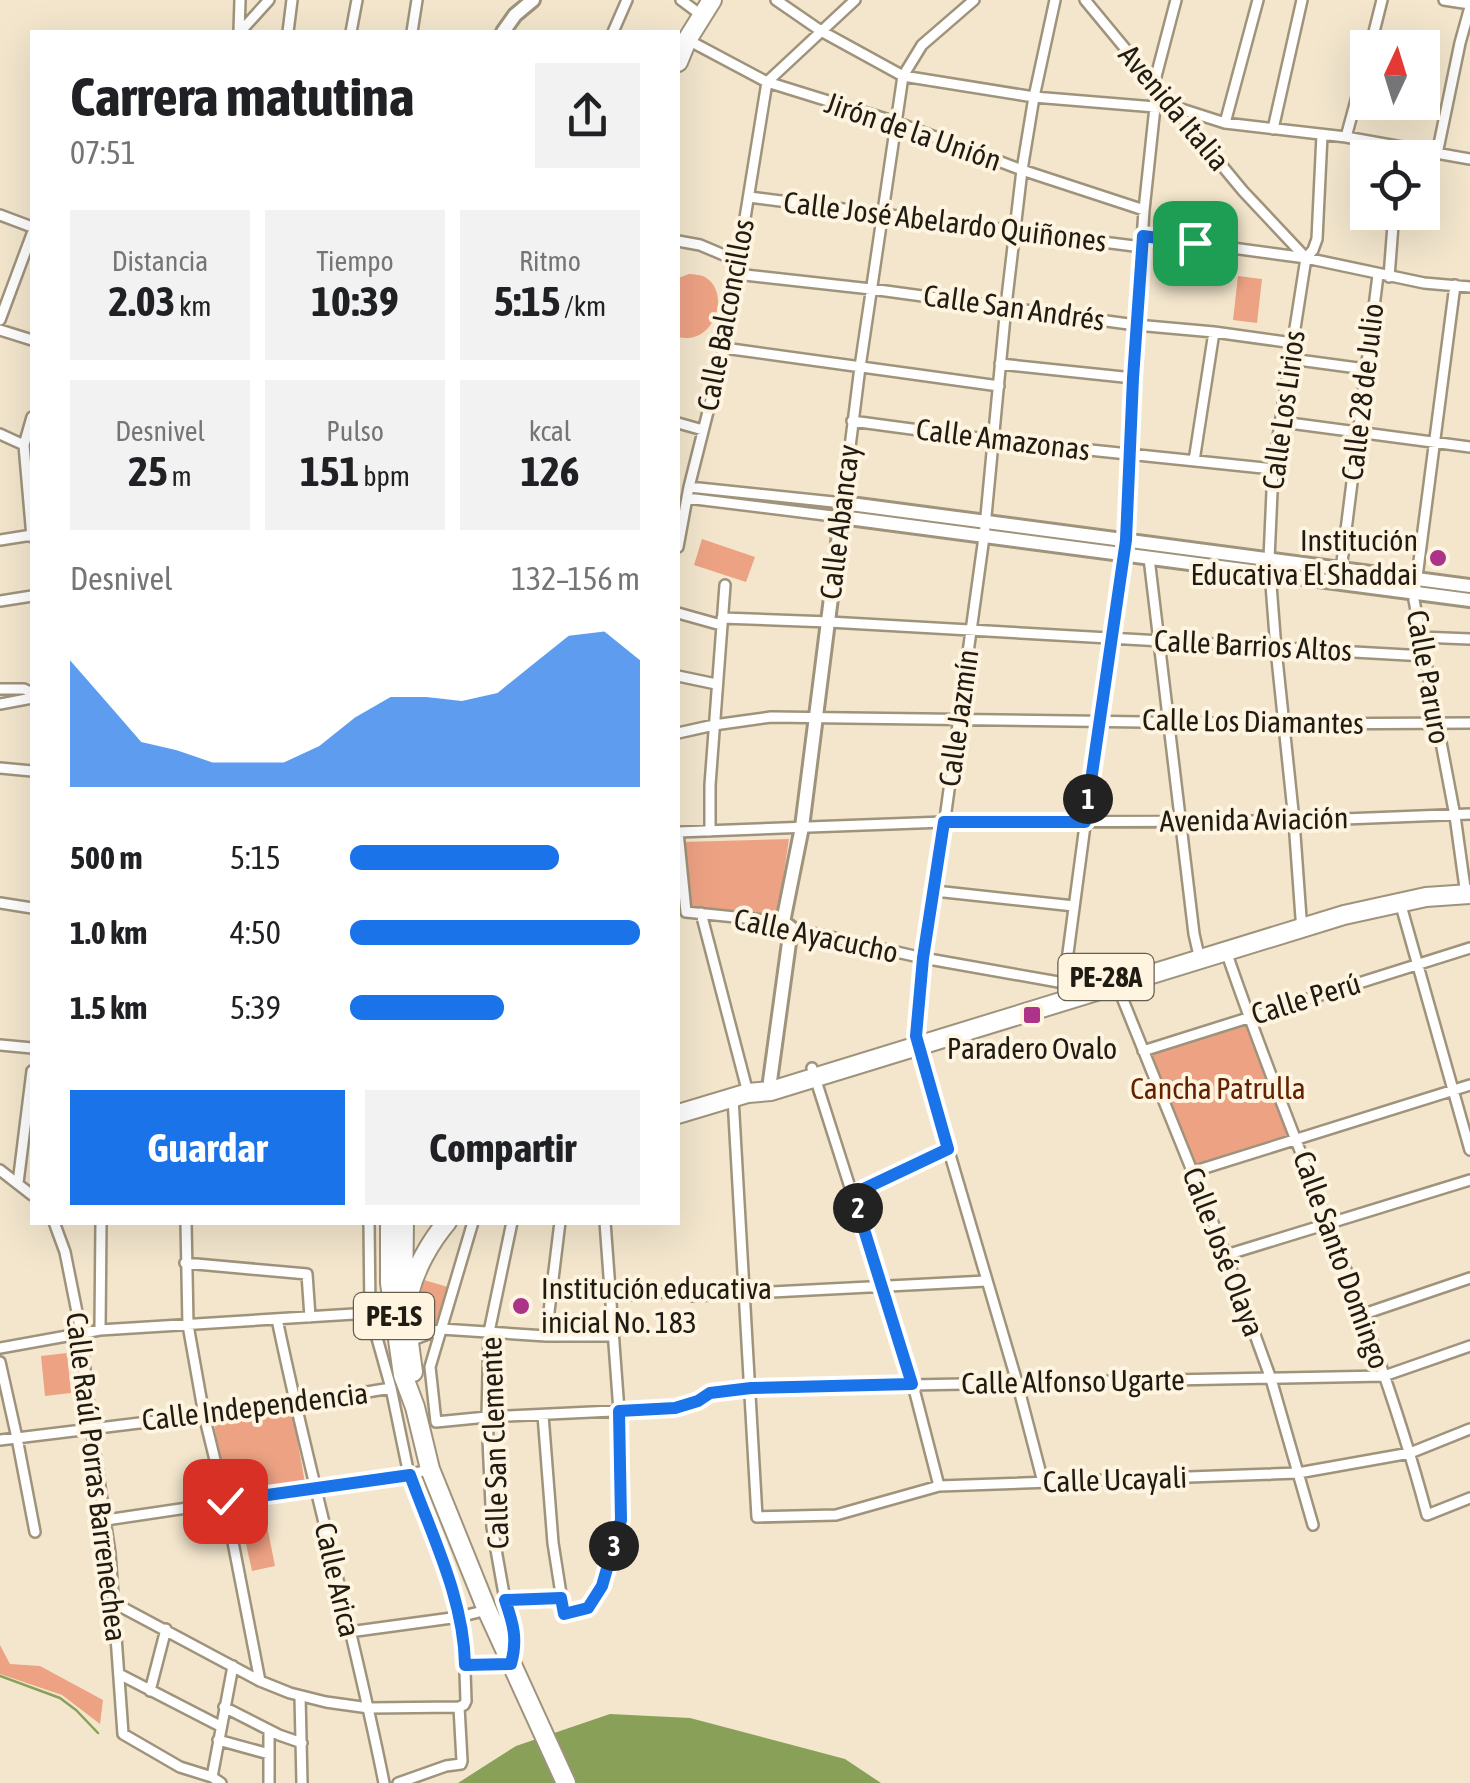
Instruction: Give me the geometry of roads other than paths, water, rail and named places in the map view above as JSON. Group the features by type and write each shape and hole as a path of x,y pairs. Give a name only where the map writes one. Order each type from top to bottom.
{"highway":[{"path":"680,57 707,8"},
{"name":"PE-28A","path":"1067,990 1117,985 1387,894 1424,886 1468,888"},
{"name":"PE-28A","path":"680,1113 770,1082 917,1041 1067,990 1302,923 1468,888"},
{"name":"PE-28A","path":"740,1095 771,1090 814,1072"},
{"path":"398,1225 422,1236 443,1227"},
{"name":"PE-1S","path":"398,1225 415,1408"},
{"name":"PE-1S","path":"398,1225 390,1283 402,1375 430,1468 487,1610 566,1783"},
{"path":"407,1319 414,1277 443,1227"}],"street":[{"path":"240,0 240,30"},
{"path":"242,30 269,0"},
{"path":"288,30 292,0"},
{"path":"351,30 358,0"},
{"path":"412,30 417,0"},
{"path":"504,30 514,15 532,0"},
{"path":"614,30 627,0"},
{"path":"682,0 707,8"},
{"path":"776,0 821,31 903,76 1034,97 1172,106 1225,123 1353,140"},
{"path":"767,82 856,0"},
{"path":"896,122 903,76 922,45 974,0"},
{"name":"Calle Jazmín","path":"1043,1482 917,1041 923,958 985,530 1022,170 1056,0"},
{"name":"Avenida Italia","path":"1085,0 1243,191 1306,258"},
{"path":"1067,990 1074,906 1125,547 1154,84 1176,0"},
{"path":"1225,123 1258,0"},
{"path":"1273,128 1302,0"},
{"path":"1374,30 1382,0"},
{"path":"1440,140 1470,6 1444,0"},
{"name":"Jirón de la Unión","path":"687,40 767,82 896,122 1022,170 1144,210"},
{"name":"Calle Balconcillos","path":"680,536 724,348 767,82"},
{"path":"1346,138 1351,120"},
{"name":"Calle Abancay","path":"770,1082 852,421 896,122"},
{"name":"Calle Los Lirios","path":"1302,923 1270,566 1273,469 1306,258 1317,239 1322,135"},
{"path":"1440,154 1470,159"},
{"name":"Calle José Abelardo Quiñones","path":"748,197 1014,232 1142,242"},
{"path":"0,215 30,229"},
{"path":"1389,277 1393,230"},
{"path":"0,320 30,236"},
{"path":"680,241 738,261"},
{"path":"1142,242 1306,258 1389,277 1470,286"},
{"name":"Calle San Andrés","path":"736,274 1293,343"},
{"name":"Calle 28 de Julio","path":"1340,576 1378,275"},
{"name":"Calle Paruro","path":"1455,286 1415,586 1420,637 1468,888"},
{"path":"0,330 30,339"},
{"path":"1194,461 1214,332"},
{"path":"724,348 999,386"},
{"path":"1291,359 1365,369"},
{"path":"1000,364 1133,378"},
{"name":"Calle Amazonas","path":"852,421 1273,469"},
{"path":"1282,422 1470,447"},
{"path":"680,424 704,430"},
{"path":"0,434 27,449 30,501"},
{"path":"688,492 1415,586 1470,600"},
{"path":"0,540 30,536"},
{"path":"1125,547 1149,558 1270,566"},
{"path":"1149,558 1198,955"},
{"path":"710,831 724,585"},
{"path":"1415,586 1470,586"},
{"path":"0,601 30,596"},
{"name":"Calle Barrios Altos","path":"680,613 722,621 829,622 1425,656"},
{"path":"1420,637 1470,639"},
{"path":"680,676 716,684"},
{"path":"0,690 24,689 30,694"},
{"path":"0,704 30,696"},
{"name":"Calle Los Diamantes","path":"680,732 771,717 1470,723"},
{"path":"0,768 30,771"},
{"name":"Avenida Aviación","path":"680,832 944,822 1294,821 1470,814"},
{"name":"Calle Ayacucho","path":"680,852 686,912 787,925 1067,990"},
{"path":"935,890 1074,906"},
{"path":"1400,902 1470,1150"},
{"path":"0,903 30,908"},
{"path":"701,914 740,1095 744,1294 751,1388"},
{"name":"Calle Perú","path":"1143,1050 1470,948"},
{"name":"Calle Santo Domingo","path":"1226,951 1384,1376 1427,1515 1470,1498"},
{"name":"Calle José Olaya","path":"1117,985 1226,1254 1271,1378 1313,1526"},
{"path":"0,1044 30,1048"},
{"path":"814,1072 912,1384 938,1486"},
{"path":"1192,1172 1470,1085"},
{"path":"18,1183 30,1087"},
{"path":"853,1194 948,1149"},
{"path":"0,1170 30,1192"},
{"path":"1226,1254 1470,1180"},
{"name":"Calle Raúl Porras Barrenechea","path":"55,1225 81,1332 106,1520 123,1734 180,1767 217,1780"},
{"path":"100,1330 101,1225"},
{"path":"186,1225 188,1325 260,1681"},
{"path":"114,1603 260,1681 300,1696 369,1708 464,1705 464,1641 459,1618 410,1475 370,1313 370,1225"},
{"path":"441,1329 472,1225"},
{"name":"Calle San Clemente","path":"511,1225 489,1332 487,1418 492,1527 505,1600 515,1630 511,1664"},
{"path":"546,1336 560,1225"},
{"path":"543,1416 564,1614 588,1608 602,1586 621,1520 619,1411 605,1225"},
{"path":"186,1263 308,1274 310,1317"},
{"path":"1361,1315 1470,1278"},
{"path":"612,1296 678,1291 692,1296 744,1294 986,1281"},
{"path":"0,1348 100,1330 370,1313"},
{"name":"Calle Arica","path":"277,1319 384,1783"},
{"path":"410,1341 441,1329 612,1336"},
{"name":"Calle Alfonso Ugarte","path":"441,1329 430,1367 436,1422 675,1408 710,1393 751,1388 1384,1376 1470,1346"},
{"path":"0,1362 35,1532"},
{"name":"Calle Independencia","path":"0,1440 294,1404 391,1388"},
{"name":"Calle Ucayali","path":"751,1388 758,1517 836,1515 938,1486 1298,1474 1410,1453 1470,1428"},
{"path":"106,1520 410,1475 430,1468"},
{"path":"505,1600 561,1598"},
{"path":"349,1632 459,1618 487,1610"},
{"path":"150,1691 166,1629"},
{"path":"465,1665 511,1664"},
{"path":"217,1780 218,1740 233,1666"},
{"path":"119,1674 220,1726"},
{"path":"300,1696 302,1783"},
{"path":"398,1783 460,1764 459,1706"},
{"path":"224,1708 302,1743"},
{"path":"269,1730 269,1783"},
{"path":"218,1740 269,1754"}],"waterway":[{"path":"0,1676 60,1698 98,1733"}],"place":[{"name":"Institución Educativa El Shaddai","path":"1438,558"},
{"name":"Paradero Ovalo","path":"1032,1015"},
{"name":"Institución educativa inicial No. 183","path":"521,1306"}],"park label":[{"name":"Cancha Patrulla","path":"1218,1089"}]}
